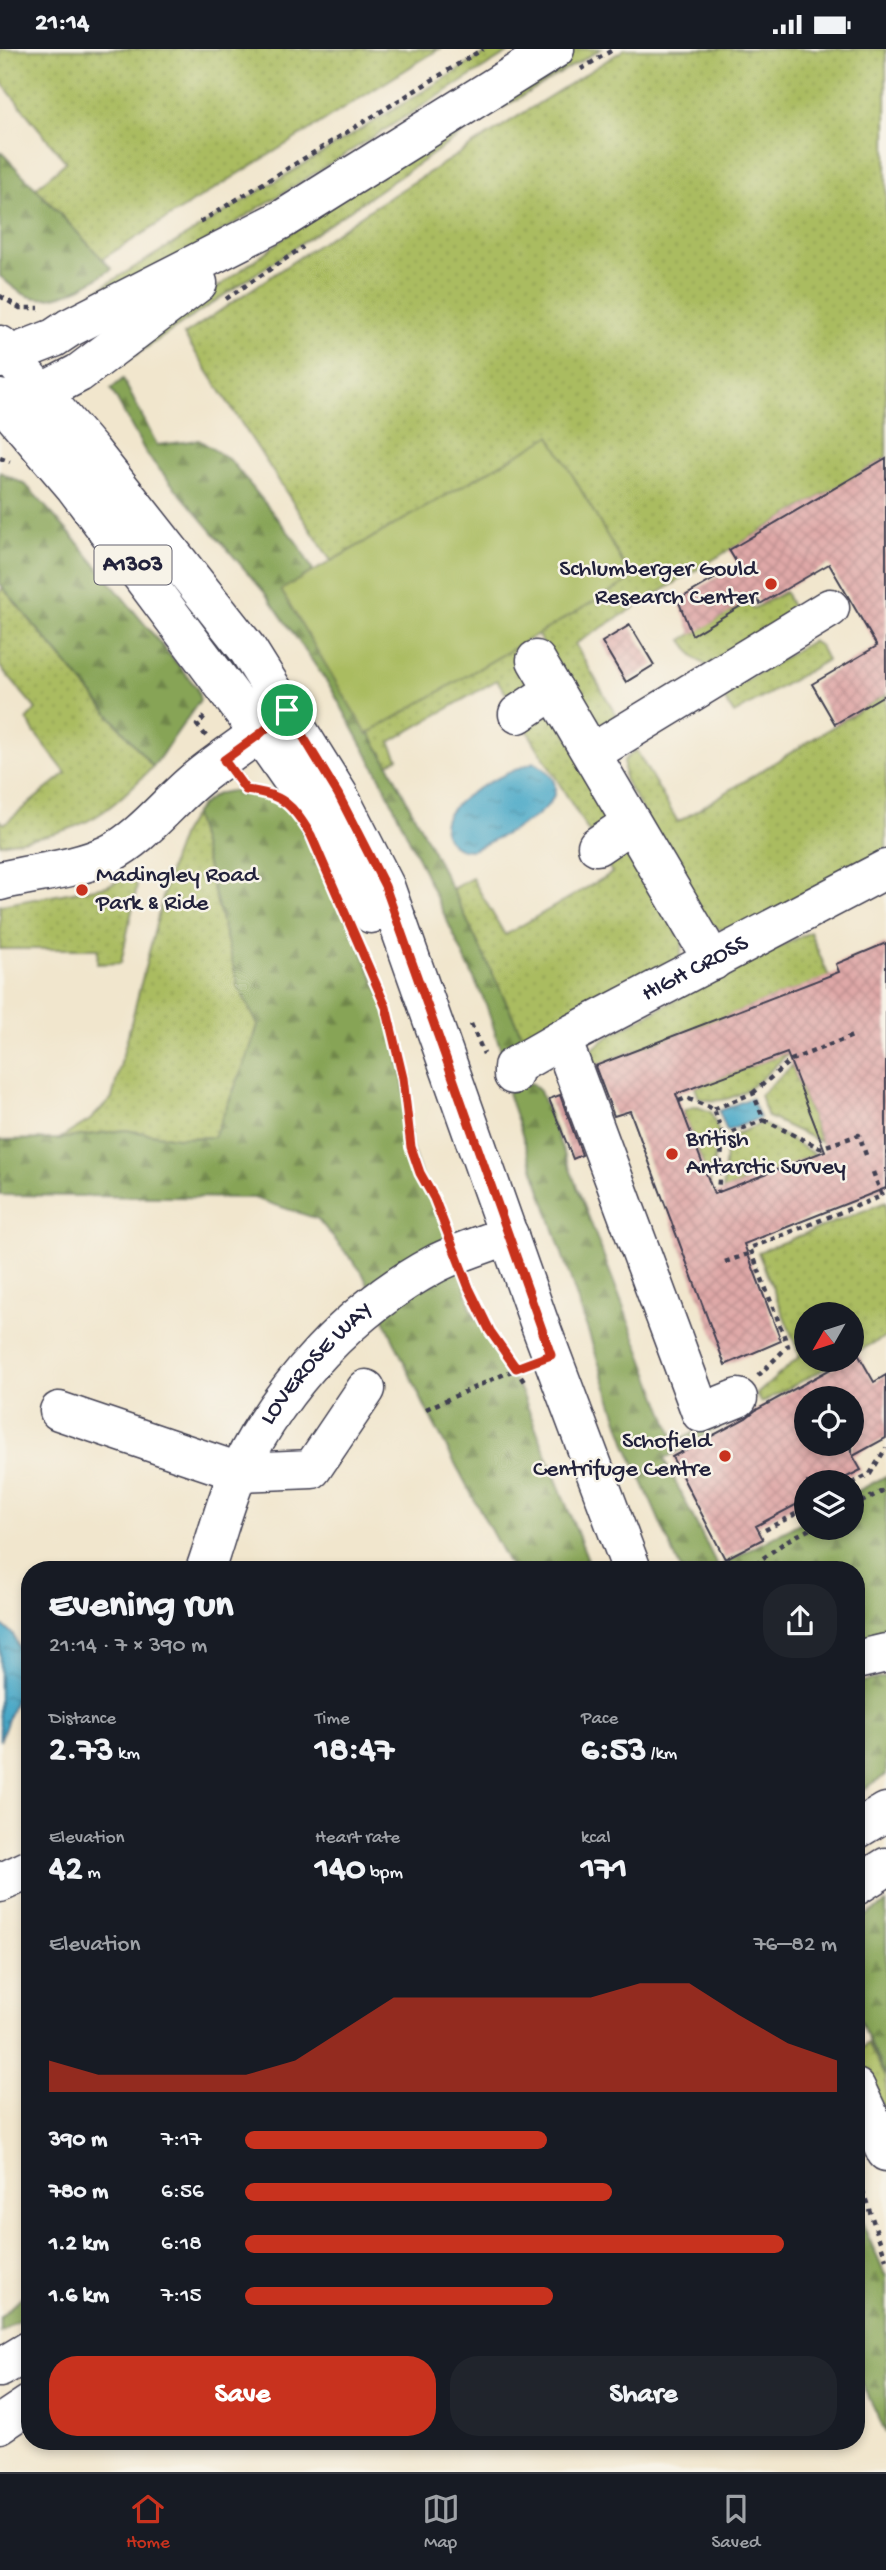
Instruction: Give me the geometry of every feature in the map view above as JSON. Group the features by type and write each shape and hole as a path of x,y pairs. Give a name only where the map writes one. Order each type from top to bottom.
{"main road":[{"path":"1,401 41,393 79,373 284,219 555,49"},
{"path":"3,354 54,338 284,219"},
{"name":"A1303","path":"3,354 91,451 248,650 274,722"},
{"name":"A1303","path":"1,401 338,794 385,886 551,1355 629,1561"},
{"path":"592,753 831,608"},
{"path":"518,714 545,675 713,961"},
{"path":"11,875 70,869 109,853 133,838 197,778 213,745 274,722"},
{"path":"597,846 631,823"},
{"name":"HIGH CROSS","path":"513,1075 513,1067 562,1039 886,869"},
{"path":"562,1039 701,1413 738,1398"},
{"name":"LOVEROSE WAY","path":"208,1561 239,1472 255,1441 284,1395 320,1355 387,1292 437,1263 509,1235"},
{"path":"59,1411 239,1472 312,1469 366,1389"},
{"path":"865,1658 886,1653"},
{"path":"865,1825 886,1812"},
{"path":"865,1880 886,1867"},
{"path":"0,1883 21,1873"},
{"path":"865,2107 886,2152"},
{"path":"0,2368 21,2355"},
{"path":"0,2424 21,2409"}],"path":[{"path":"193,226 482,49"},
{"path":"0,296 20,308 51,307"},
{"path":"192,740 213,745 246,790 266,792"},
{"path":"353,934 386,1007 403,1078 411,1147 469,1288 490,1331 516,1368 528,1391"},
{"path":"679,1101 686,1098 714,1109 753,1093 791,1060 855,1035"},
{"path":"753,1093 764,1120 820,1148 859,1135 866,1155"},
{"path":"714,1109 723,1136 718,1192"},
{"path":"723,1136 764,1120"},
{"path":"738,1398 788,1346 750,1248 882,1196 873,1172"},
{"path":"725,1262 751,1253"},
{"path":"426,1409 551,1355"},
{"path":"864,1477 870,1474 886,1448"},
{"path":"864,1501 886,1489"},
{"path":"765,1531 794,1515"},
{"path":"759,1561 794,1537"},
{"path":"865,2197 886,2259"}],"green space":[{"path":"0,49 439,49 102,259 36,188 66,162 0,81"},
{"path":"493,49 514,49 206,241 75,312 74,304"},
{"path":"564,49 601,49 489,116 121,365 118,361 317,214"},
{"path":"625,49 886,49 886,458 575,644 622,725 596,729 537,634 631,579 550,437 331,561 184,335 371,209"},
{"path":"0,151 112,269 72,292 50,298 28,296 0,276"},
{"path":"123,379 157,445 199,440 231,461 298,544 313,571 282,590 388,764 452,889 528,1048 504,1060 486,1004 382,781 331,688 265,593 147,455 111,389"},
{"path":"550,436 632,579 367,734 281,590"},
{"path":"0,472 26,485 73,537 197,688 200,700 153,767 0,584"},
{"path":"3,588 153,767 111,806 84,823 49,835 0,844 0,820 4,824 66,773 27,719 36,709 0,667 0,591"},
{"path":"785,592 792,607 791,618 707,666 695,658 682,640 747,602 753,609"},
{"path":"812,641 820,646 827,660 734,714 722,695"},
{"path":"517,642 534,673 532,681 507,695 497,680 390,742 398,758 388,764 368,730"},
{"path":"886,694 886,858 735,934 709,925 624,779 624,760 636,750 678,822"},
{"path":"552,711 615,811 590,834 525,727"},
{"path":"229,791 266,792 281,798 311,835 386,1007 403,1078 411,1147 457,1255 471,1310 522,1393 588,1561 507,1561 426,1409 362,1272 318,1219 254,1198 0,1195 0,1140 59,1139 125,1130 177,1138 214,1137 258,1025 239,988 194,814 216,795"},
{"path":"194,814 239,988 258,1025 238,1081 214,1137 177,1138 125,1130 59,1139 90,1120 112,1098 172,861 182,834"},
{"path":"627,841 683,942 679,960 528,1048 452,889 472,878 505,935 612,873 603,856"},
{"path":"132,874 137,886 121,963 97,964 98,949 0,949 0,905 107,886"},
{"path":"810,932 829,977 592,1067 590,1051 609,1036 724,974"},
{"path":"789,1052 749,1089 725,1099 699,1098 695,1087"},
{"path":"792,1066 821,1142 768,1117 760,1095"},
{"path":"531,1083 540,1091 675,1441 741,1411 743,1413 664,1459 715,1561 677,1561 627,1447 508,1093"},
{"path":"695,1106 711,1112 719,1133 710,1183 683,1111"},
{"path":"762,1123 816,1155 723,1191 727,1138"},
{"path":"886,1202 886,1337 864,1348 864,1302 794,1302 794,1341 758,1252"},
{"path":"794,1361 794,1372 819,1372 761,1403 756,1395"},
{"path":"886,1476 886,1634 865,1638 865,1561 729,1561 794,1526 794,1540 864,1540 864,1488"},
{"path":"886,1677 886,1775 865,1788 865,1681"},
{"path":"886,1903 886,2077 865,2032 865,1916"},
{"path":"868,2043 886,2077 886,2112 865,2075 865,2046"},
{"path":"865,2229 886,2277 886,2433 865,2389"},
{"path":"21,2297 21,2318 0,2332 0,2317"}],"water":[{"path":"534,762 551,776 555,790 550,803 538,815 472,850 458,848 450,842 444,826 448,814 459,802 491,781"},
{"path":"751,1098 760,1118 727,1131 719,1111"},
{"path":"0,1623 13,1634 21,1653 21,1684 0,1741"}],"building":[{"name":"Schlumberger Gould Research Center","path":"886,458 886,694 835,724 812,684 877,646 829,564 760,604 756,597 692,635 678,600 738,565 729,550"},
{"path":"630,625 654,665 626,682 602,642"},
{"name":"British Antarctic Survey","path":"886,943 886,1188 744,1244 781,1341 725,1365 630,1111 614,1116 595,1066 839,972 836,964","holes":["787,1053 825,1151 714,1194 676,1094"]},
{"path":"560,1095 582,1155 573,1159 549,1099"},
{"name":"Schofield Centrifuge Centre","path":"864,1364 874,1382 886,1375 886,1438 864,1450 864,1386 800,1386 825,1372 864,1372"},
{"name":"Schofield Centrifuge Centre","path":"794,1389 794,1456 853,1456 861,1470 794,1470 794,1506 756,1526 763,1539 725,1559 672,1457"}],"place":[{"name":"Schlumberger Gould Research Center","path":"771,584"},
{"name":"Madingley Road Park & Ride","path":"82,890"},
{"name":"British Antarctic Survey","path":"672,1154"},
{"name":"Schofield Centrifuge Centre","path":"725,1456"}],"route":[{"path":"287,710 338,794 385,886 551,1355 516,1368 490,1331 469,1288 434,1198 420,1173 411,1147 403,1078 386,1007 336,898 311,835 297,812 281,797 246,790 224,760 287,710"}]}
